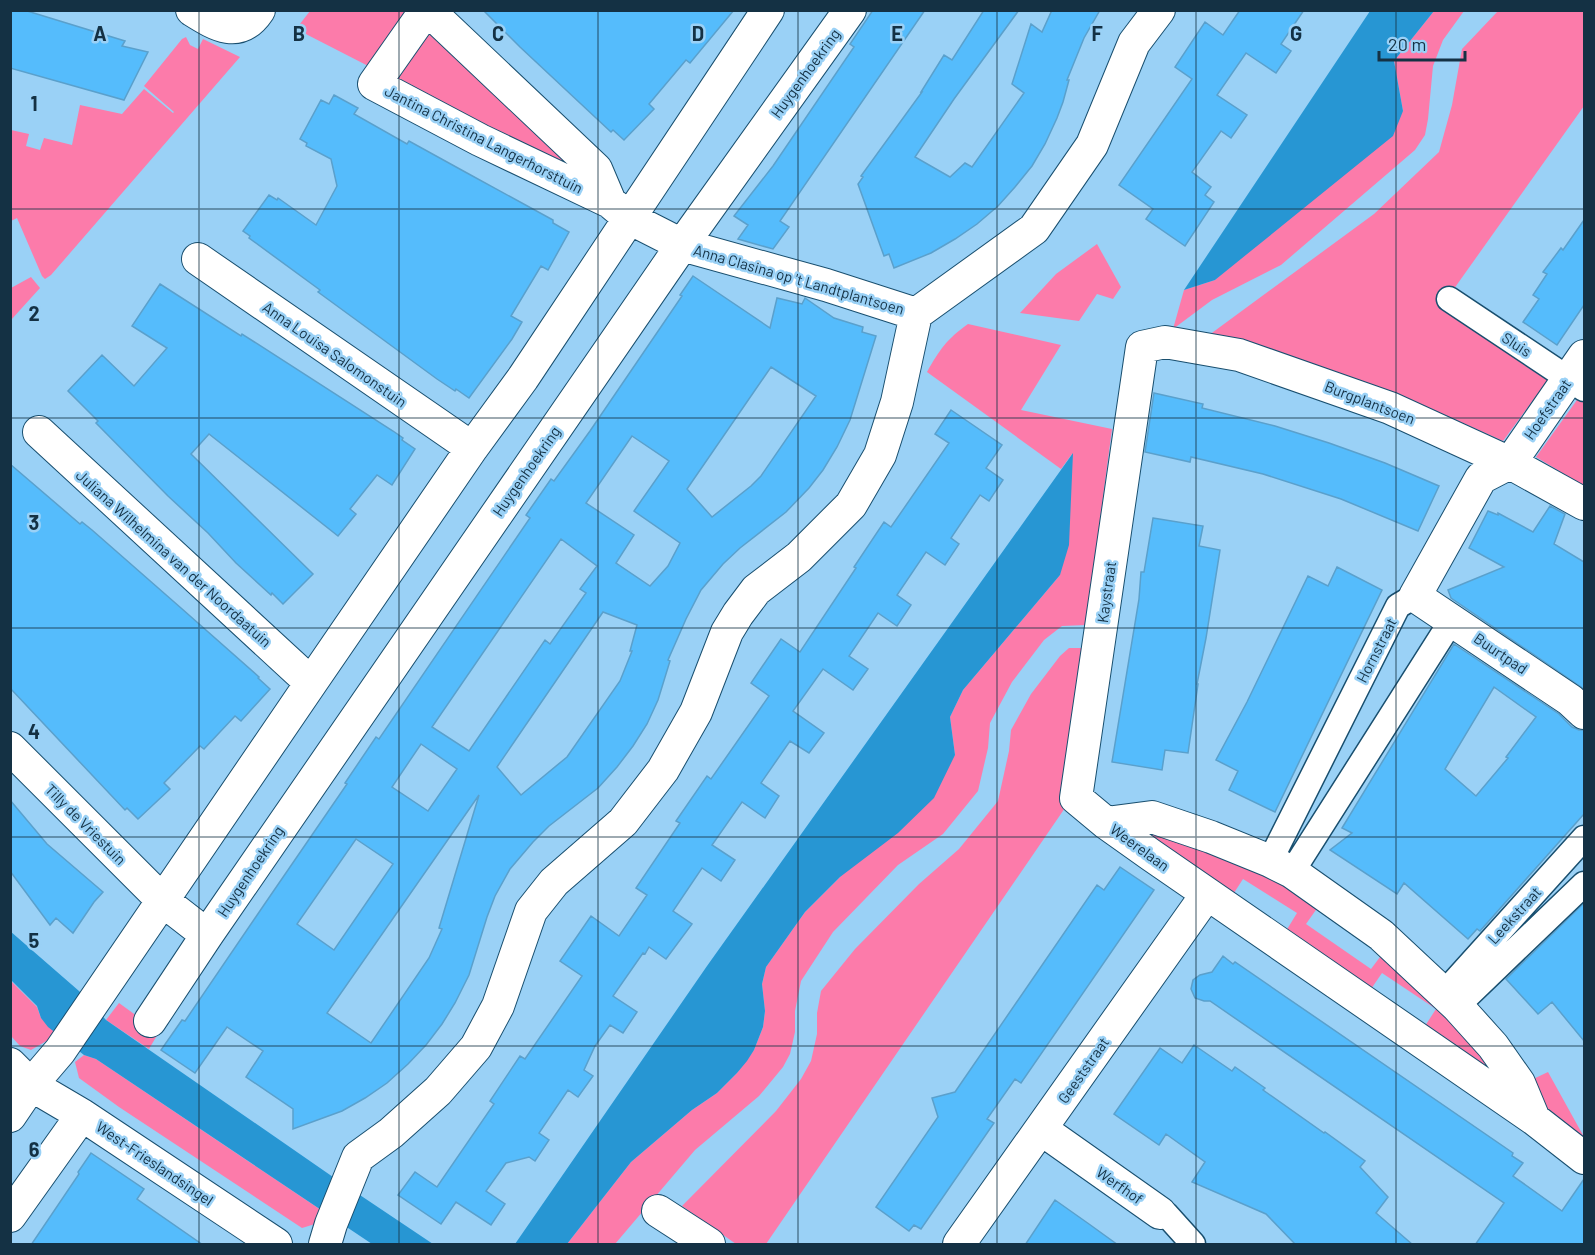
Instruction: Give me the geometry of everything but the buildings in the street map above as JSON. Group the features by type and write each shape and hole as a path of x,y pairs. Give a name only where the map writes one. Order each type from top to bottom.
{"street":[{"path":"202,17 223,27 233,28 243,26 252,20 260,10"},
{"name":"Jantina Christina Langerhorsttuin","path":"427,10 596,169 619,210 374,84 427,10"},
{"path":"10,1116 21,1075 60,1051 472,448 523,378 619,210 768,10"},
{"name":"Huygenhoekring","path":"150,1021 682,245 850,10"},
{"name":"Anna Clasina op 't Landtplantsoen","path":"328,1234 358,1157 391,1133 438,1091 476,1047 498,1006 531,911 554,882 623,822 663,770 696,712 727,632 756,590 799,557 852,505 880,455 897,402 916,314 1034,229 1092,145 1134,43 1159,10"},
{"name":"Anna Clasina op 't Landtplantsoen","path":"619,210 682,245 826,285 916,314"},
{"name":"Anna Louisa Salomonstuin","path":"198,259 472,448"},
{"name":"Sluis","path":"1449,299 1579,374"},
{"name":"Burgplantsoen","path":"1142,347 1165,342 1239,355 1390,408 1510,463 1584,504"},
{"name":"Kaystraat","path":"1106,823 1076,798 1142,347"},
{"name":"Hoefstraat","path":"1510,463 1579,374"},
{"name":"Juliana Wilhelmina van der Noordaatuin","path":"39,432 311,683"},
{"name":"Hornstraat","path":"1281,867 1398,606 1415,596 1481,478 1510,463"},
{"name":"Buurtpad","path":"1415,596 1570,699 1584,712"},
{"path":"1281,867 1452,620"},
{"name":"Tilly de Vriestuin","path":"10,748 162,900"},
{"name":"Weerelaan","path":"1106,823 1152,817 1210,837 1281,867 1381,935 1450,999 1493,1046 1519,1083 1534,1119"},
{"name":"Weerelaan","path":"1106,823 1582,1153"},
{"name":"Leekstraat","path":"1450,999 1584,838"},
{"name":"Leekstraat","path":"1450,999 1584,884"},
{"name":"Geeststraat","path":"959,1245 1207,894"},
{"path":"162,900 207,935"},
{"name":"West-Frieslandsingel","path":"21,1075 276,1245"},
{"path":"10,1216 82,1115"},
{"name":"Werfhof","path":"1041,1129 1160,1213 1166,1214 1193,1245"},
{"path":"658,1211 709,1245"}],"shaded area":[{"path":"310,11 417,11 378,71 296,29"},
{"path":"1434,11 1464,11 1443,40 1433,66 1425,135 1415,150 1281,265 1212,300 1173,329 1184,290 1215,280 1403,111 1394,61"},
{"path":"1498,11 1584,11 1584,106 1446,300 1550,377 1503,441 1416,402 1343,375 1205,338 1374,214 1439,152 1452,105 1462,49"},
{"path":"431,28 438,37 438,42 563,159 569,153 569,177 397,79 398,67"},
{"path":"186,37 190,45 198,49 203,39 240,57 51,275 45,279 17,218 11,221 11,130 29,134 26,146 40,150 44,138 72,145 80,105 122,114 144,89 173,113 144,86"},
{"path":"1097,244 1121,287 1113,299 1097,294 1079,321 1020,313 1056,274"},
{"path":"31,277 40,288 11,320 11,288"},
{"path":"968,324 1061,345 1021,410 1112,429 1086,625 1062,626 1044,640 1012,682 990,723 988,748 978,791 943,834 898,865 833,932 801,981 790,1054 783,1067 759,1096 695,1150 615,1244 567,1244 631,1162 692,1110 717,1093 737,1073 754,1050 763,1027 765,1011 762,984 766,967 805,912 955,755 950,717 963,690 1060,575 1072,454 1061,469 927,372 944,345"},
{"path":"1582,393 1584,395 1584,486 1536,457"},
{"path":"1069,648 1095,648 1067,805 766,1244 736,1244 682,1206 776,1111 801,1079 811,1061 817,1034 817,1013 821,991 855,949 919,884 959,849 998,801 1009,751 1011,730 1031,694 1060,656"},
{"path":"1146,827 1259,870 1318,907 1306,924 1371,969 1383,953 1487,1059 1487,1070 1425,1026 1436,1009 1382,973 1371,989 1286,931 1297,913 1243,879 1232,896 1149,837"},
{"path":"10,980 37,1007 41,1018 53,1030 55,1036 31,1050 20,1046 11,1036"},
{"path":"119,1003 159,1032 149,1049 106,1020"},
{"path":"84,1055 96,1059 321,1210 315,1224 302,1228 79,1078 75,1062"},
{"path":"1548,1072 1584,1137 1529,1099 1529,1081"}],"water":[{"path":"1370,11 1434,11 1394,61 1403,111 1393,136 1215,280 1184,290"},
{"path":"1073,453 1069,545 1060,575 963,690 950,717 955,755 934,798 898,833 840,877 805,912 766,967 762,984 765,1011 763,1027 754,1050 737,1073 717,1093 692,1110 631,1162 567,1244 515,1244 707,966"},
{"path":"10,931 79,991 106,1020 433,1244 372,1244 96,1059 84,1055 48,1027 41,1018 37,1006 11,980"}]}
